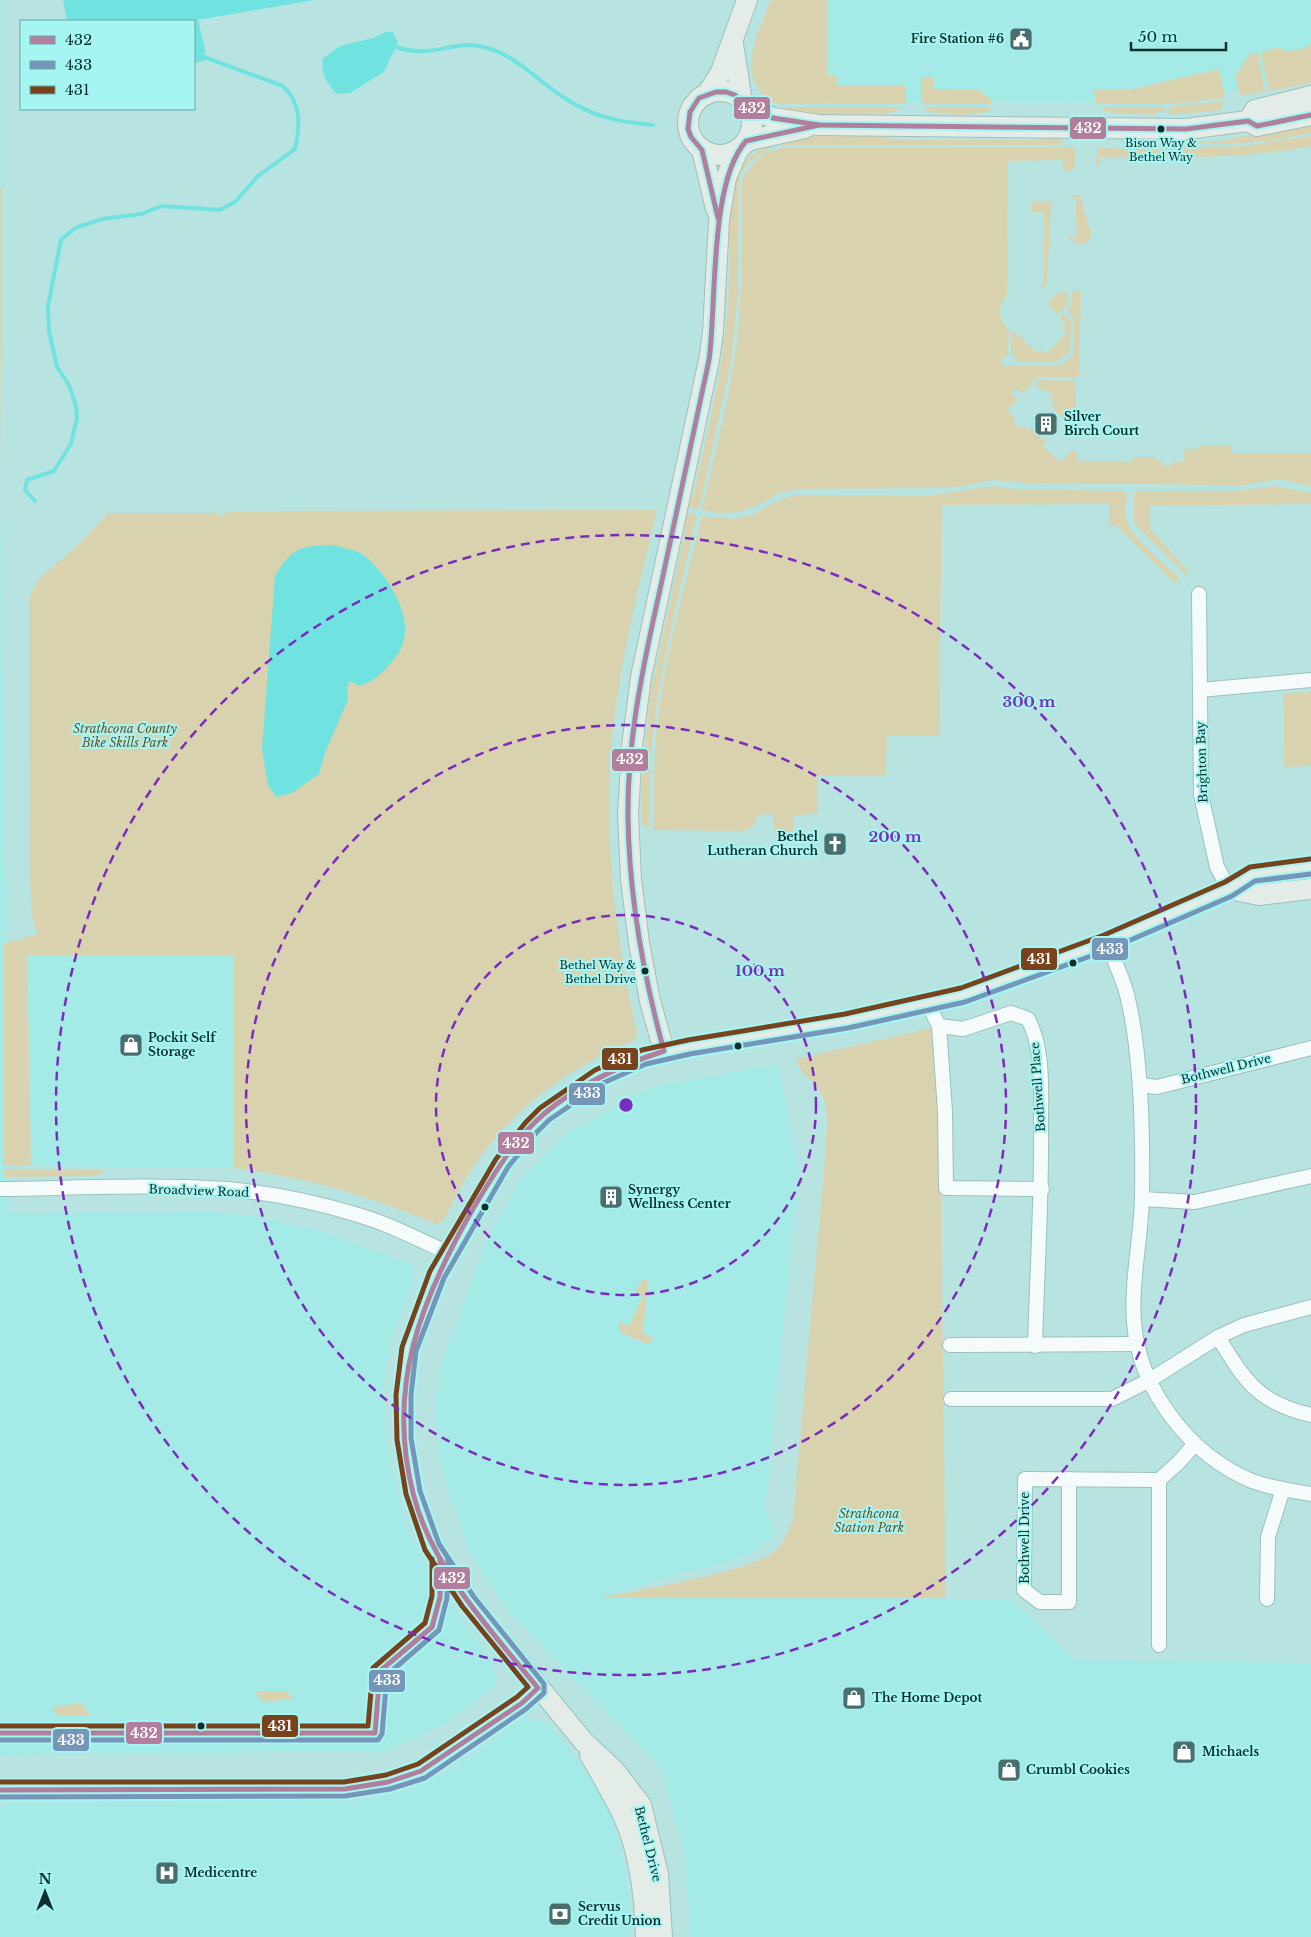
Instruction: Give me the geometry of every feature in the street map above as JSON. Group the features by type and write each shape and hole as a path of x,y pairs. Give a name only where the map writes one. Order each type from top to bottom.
{"street":[{"path":"747,0 721,72 707,94 694,105 688,120 691,137 702,150 724,155 742,146 819,125"},
{"path":"664,1052 650,1001 638,943 631,879 628,815 632,746 641,677 709,360 713,332 719,221 726,178 752,128 744,103 733,42"},
{"path":"707,94 726,92 773,118 819,125 1186,129 1248,121 1257,126 1311,114"},
{"path":"1248,121 1255,110 1311,96"},
{"path":"702,150 719,221"},
{"name":"Brighton Bay","path":"1199,594 1201,795 1217,867 1229,889"},
{"path":"1200,690 1311,680"},
{"name":"Bethel Drive","path":"662,1937 658,1874 641,1805 615,1771 584,1742 538,1688 468,1601 432,1547 413,1494 404,1439 403,1395 409,1349 430,1291 448,1253 502,1163 544,1114 599,1076 664,1052 846,1021 963,995 1107,942 1229,889 1252,874 1311,866"},
{"path":"1229,889 1259,895 1311,889"},
{"path":"1107,942 1128,998 1140,1085 1142,1199 1133,1296 1134,1324 1138,1344 1150,1380 1168,1412 1194,1444 1215,1459 1252,1480 1283,1490 1311,1494"},
{"path":"928,1004 939,1026 945,1112 946,1188 1042,1189"},
{"name":"Bothwell Place","path":"939,1026 963,1029 1012,1013 1028,1019 1036,1042 1040,1074 1042,1189 1035,1346"},
{"name":"Bothwell Drive","path":"1140,1085 1157,1087 1311,1048"},
{"path":"1142,1199 1195,1202 1311,1176"},
{"name":"Broadview Road","path":"0,1189 183,1188 228,1190 277,1196 357,1214 397,1228 448,1253"},
{"path":"951,1399 1112,1399 1150,1380 1218,1338 1244,1325 1311,1307"},
{"path":"1218,1338 1239,1370 1256,1391 1286,1409 1311,1415"},
{"path":"950,1345 1138,1344"},
{"path":"1159,1645 1159,1480 1178,1463 1194,1444"},
{"name":"Bothwell Drive","path":"1068,1479 1068,1602 1040,1602 1024,1590 1025,1479 1068,1479 1159,1480"},
{"path":"1267,1599 1268,1537 1283,1490"},
{"path":"0,1790 345,1789 388,1782 421,1772 451,1753 522,1702 538,1688"},
{"name":"Bethel Drive","path":"584,1742 622,1814 636,1851 645,1905 646,1937"}],"shaded area":[{"path":"0,0 2,0 0,487"},
{"path":"63,0 314,0 198,20 205,49 204,61 195,63 195,20 67,20"},
{"path":"828,0 1311,0 1311,77 1169,102 825,101"},
{"path":"385,32 393,32 398,42 384,72 350,93 337,94 325,78 323,58 340,46 373,38"},
{"path":"0,487 9,1213 213,1212 258,1217 318,1230 413,1265 415,1273 413,1280 390,1344 383,1393 387,1440 396,1487 408,1529 436,1583 492,1661 497,1684 447,1723 386,1751 0,1755"},
{"path":"333,545 362,554 381,572 395,593 400,605 404,617 404,639 402,647 396,656 379,675 368,683 359,686 350,681 347,687 348,700 326,750 319,774 292,793 276,797 268,785 262,749 275,576 287,559 298,550 313,546"},
{"path":"27,955 234,955 234,1168 31,1166"},
{"path":"778,1064 799,1170 765,1512 777,1532 753,1552 726,1563 678,1574 600,1598 1012,1599 1075,1660 1311,1663 1311,1937 691,1937 685,1856 662,1770 511,1614 473,1559 451,1499 439,1456 435,1401 440,1369 487,1240 519,1182 567,1133 652,1087"},
{"path":"528,1718 549,1724 598,1786 609,1807 625,1868 630,1909 630,1937 0,1937 0,1808 17,1803 352,1802 404,1792 434,1779 470,1758 515,1723"}],"green space":[{"path":"771,0 828,0 827,76 837,76 838,86 906,86 906,103 778,104 767,99 759,90 751,69 754,45"},
{"path":"1311,45 1311,83 1268,91 1261,52 1281,47 1283,51 1298,50"},
{"path":"1258,52 1265,92 1240,95 1235,76 1250,54"},
{"path":"1219,69 1225,96 1222,98 1171,104 1096,104 1094,90 1128,90"},
{"path":"921,78 933,78 934,89 979,90 993,101 990,104 925,104 921,101"},
{"path":"1222,101 1224,103 1221,109 1215,111 1169,115 1169,107"},
{"path":"785,107 903,107 889,114 811,116 780,110"},
{"path":"925,107 989,107 991,109 987,112 958,115 937,113 924,109"},
{"path":"1165,107 1165,112 1156,112 1155,115 1111,113 1099,108"},
{"path":"1311,122 1311,133 1269,141 1226,144 1163,143 1220,141"},
{"path":"815,134 874,134 896,140 1035,140 1061,135 1062,145 783,145 779,142 797,136"},
{"path":"1311,136 1311,146 1258,154 1206,157 1100,157 1100,165 1096,165 1097,148 1163,150 1165,148 1244,146"},
{"path":"775,144 749,163 741,174 739,181 738,294 731,362 699,510 687,506 693,495 722,358 729,285 729,193 737,172 747,159 767,146"},
{"path":"781,148 1075,148 1075,166 1069,171 1063,172 1063,160 1008,161 1007,294 1000,308 1000,317 1009,330 1008,356 1001,359 1004,367 1012,365 1062,365 1073,355 1074,322 1073,317 1067,310 1072,305 1072,291 1081,291 1079,377 1037,377 1023,394 1016,388 1012,392 1018,400 1007,410 1016,419 1013,421 1019,428 1022,425 1027,430 1030,427 1046,442 1043,446 1060,462 1072,451 1078,451 1078,461 1134,462 1134,457 1156,457 1156,462 1163,462 1163,466 1172,466 1172,462 1184,462 1184,449 1196,449 1200,445 1230,445 1231,453 1311,453 1311,486 1278,479 1245,485 1025,483 993,480 949,488 801,489 779,493 761,504 740,512 718,513 702,510 728,397 737,343 741,283 742,179 755,161 768,152"},
{"path":"0,187 2,187 0,487"},
{"path":"1069,195 1080,195 1091,234 1090,239 1084,244 1073,241 1066,235 1074,239 1077,235 1075,227 1077,223 1075,222 1077,217 1075,216 1077,200"},
{"path":"1032,201 1051,202 1047,283 1041,289 1041,283 1044,283 1044,213 1032,212"},
{"path":"1068,292 1068,304 1057,315 1047,304 1057,293"},
{"path":"1063,313 1071,321 1070,352 1057,362 1015,362 1016,358 1011,353 1012,333 1017,333 1037,353 1041,349 1046,354 1067,333 1062,328 1066,324 1060,318"},
{"path":"1039,380 1076,381 1075,424 1069,418 1066,421 1051,406 1054,403 1050,398 1052,396 1045,389 1043,391 1035,384"},
{"path":"994,486 1013,489 1126,491 1125,515 1129,525 1141,542 1179,578 1175,583 1117,526 1109,526 1109,504 942,505 939,736 887,736 886,775 818,775 818,814 793,815 794,837 775,837 773,814 758,815 753,827 743,831 653,830 655,750 660,703 673,632 702,516 729,519 753,515 773,503 794,495 926,496"},
{"path":"1274,486 1311,493 1311,504 1150,506 1150,529 1190,573 1186,575 1134,523 1134,494 1136,491 1238,491"},
{"name":"Strathcona County Bike Skills Park","path":"657,510 621,674 616,702 610,768 609,807 613,883 622,958 637,1034 634,1041 610,1051 566,1076 526,1107 491,1143 475,1164 443,1221 436,1224 386,1204 313,1182 234,1168 234,955 27,955 31,1166 3,1165 3,944 38,934 32,918 30,879 29,598 38,580 81,542 108,513 219,513 219,518 228,511"},
{"path":"685,513 697,515 669,640 655,716 651,758 649,829 641,823 642,776 650,696 685,531 683,522"},
{"path":"1311,692 1311,766 1284,767 1283,693"},
{"name":"Strathcona Station Park","path":"932,1028 936,1032 939,1044 946,1598 598,1598 691,1580 743,1566 762,1559 775,1551 784,1540 793,1518 827,1125 826,1108 821,1093 800,1069 796,1059"},
{"path":"4,1169 105,1170 95,1176 4,1177"},
{"path":"643,1279 648,1280 643,1334 652,1336 650,1343 647,1344 620,1332 619,1322 629,1326 643,1296 635,1291"},
{"path":"255,1691 287,1691 293,1699 262,1702"},
{"path":"82,1703 90,1715 57,1715 52,1707"}],"waterway":[{"path":"396,47 408,50 430,51 469,45 492,49 514,60 574,104 595,114 617,120 653,125"},
{"path":"35,501 25,490 27,480 54,471 71,444 77,418 76,406 69,385 57,367 49,331 48,306 61,240 75,228 102,219 141,214 162,206 220,210 236,201 258,176 295,149 298,116 294,100 283,86 204,57"}],"transit line":[{"name":"432","path":"718,218 702,150 691,137 688,129 690,112 699,98 716,92 726,92 735,95 747,106 773,118 819,125 1186,129 1248,121 1257,126 1311,115"},
{"name":"432","path":"0,1790 345,1789 388,1782 421,1771 522,1703 538,1688 482,1620 448,1573 422,1521 413,1493 406,1454 404,1416 406,1380 424,1310 438,1275 474,1207 497,1169 515,1145 534,1123 572,1093 617,1069 664,1051 638,935 631,876 628,788 638,700 709,360 720,213 726,185 734,160 746,141 819,125"},
{"name":"431","path":"0,1782 344,1782 386,1775 418,1764 517,1697 528,1687 462,1606 425,1550 406,1494 397,1440 396,1395 402,1347 430,1271 496,1159 540,1108 595,1070 642,1050 688,1040 845,1014 961,988 1104,935 1225,882 1250,867 1310,859"},
{"name":"433","path":"0,1797 345,1796 390,1789 425,1778 526,1709 544,1693 544,1684 474,1597 439,1544 420,1491 411,1438 411,1395 416,1351 444,1278 508,1167 549,1120 603,1083 646,1064 690,1054 848,1028 965,1002 1110,949 1232,896 1255,881 1311,874"},
{"name":"431","path":"0,1726 368,1726 373,1668 425,1623 432,1596 432,1559"},
{"name":"432","path":"0,1733 375,1733 380,1671 432,1627 440,1597 440,1559"},
{"name":"433","path":"0,1740 378,1740 382,1734 387,1675 439,1630 447,1598 448,1559"}],"place":[{"name":"Fire Station #6","path":"1021,39"},
{"name":"Bison Way & Bethel Way","path":"1161,129"},
{"name":"Silver Birch Court","path":"1046,424"},
{"name":"Bethel Lutheran Church","path":"835,844"},
{"name":"Bethel Way & Bethel Drive","path":"645,971"},
{"name":"Pockit Self Storage","path":"131,1045"},
{"name":"Synergy Wellness Center","path":"611,1197"},
{"name":"The Home Depot","path":"854,1698"},
{"name":"Michaels","path":"1184,1752"},
{"name":"Crumbl Cookies","path":"1009,1770"},
{"name":"Medicentre","path":"167,1873"},
{"name":"Servus Credit Union","path":"560,1914"}]}
